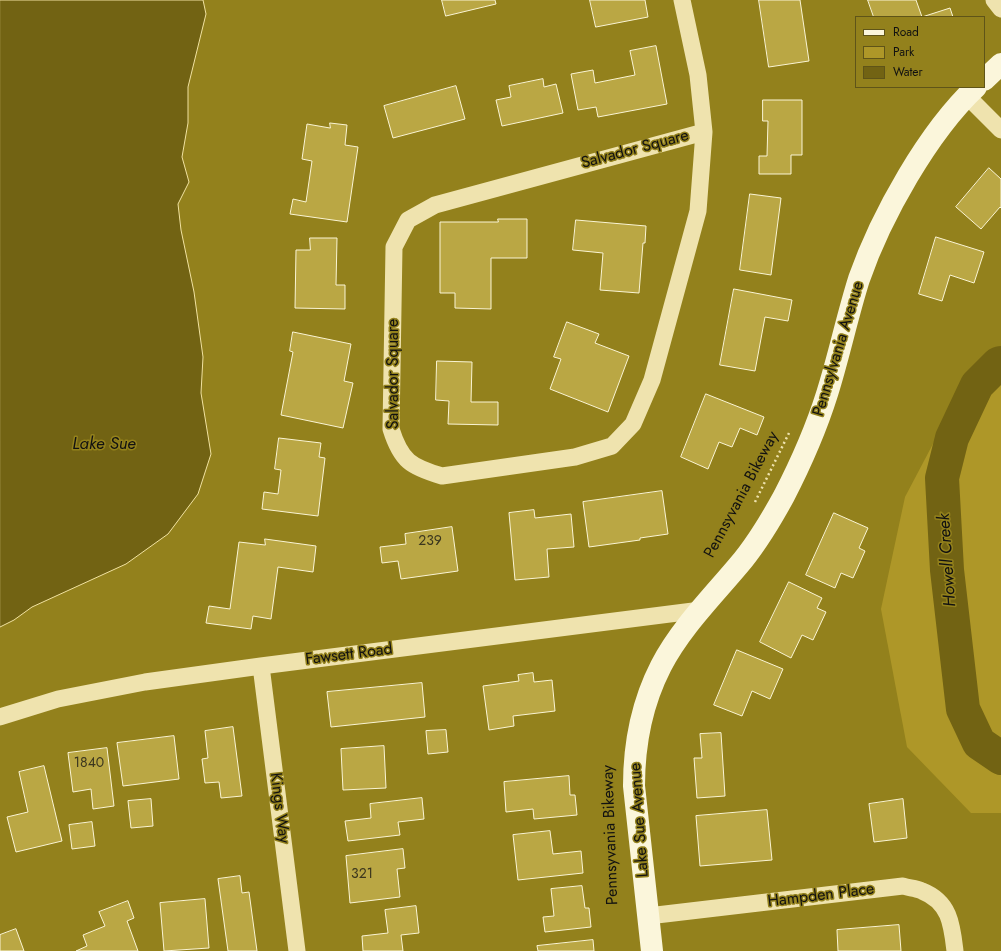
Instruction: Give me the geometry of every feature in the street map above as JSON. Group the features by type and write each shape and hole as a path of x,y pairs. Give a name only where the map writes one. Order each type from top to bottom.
{"street":[{"name":"Salvador Square","path":"682,0 698,75 704,132 698,211 652,380 633,424 612,446 575,457 442,476 426,471 407,461 396,446 391,428 394,248 408,220 435,205 704,132"},
{"path":"994,0 1001,9"},
{"path":"985,79 1001,64"},
{"path":"972,92 1001,130"},
{"name":"Pennsylvania Avenue","path":"701,610 745,558 765,528 801,463 815,431 828,392 860,278 892,204 915,164 938,130 972,92"},
{"name":"Fawsett Road","path":"0,717 58,699 145,682 701,610"},
{"name":"Lake Sue Avenue","path":"652,951 634,786 636,745 649,694 661,666 678,638 701,610"},
{"name":"Kings Way","path":"262,666 297,951"},
{"name":"Hampden Place","path":"648,916 903,886 922,891 937,900 946,910 952,926 955,951"}],"path":[{"name":"Pennsyvania Bikeway","path":"755,502 791,428"}],"green space":[{"path":"1001,349 1001,813 971,813 907,747 881,609 905,497 964,385 989,355"}],"water":[{"name":"Lake Sue","path":"0,0 203,0 206,14 188,87 188,123 182,157 189,182 178,204 181,230 194,292 203,357 201,393 211,454 198,494 168,534 126,564 32,607 14,620 0,627"}],"building":[{"path":"442,0 495,0 496,4 446,16"},
{"path":"590,0 645,0 648,17 596,27"},
{"path":"759,0 800,0 809,61 769,67"},
{"path":"868,0 916,0 922,16 874,16"},
{"path":"950,8 953,16 925,16"},
{"path":"656,46 667,104 598,117 596,107 578,110 571,74 593,70 595,83 635,75 630,51"},
{"path":"543,79 544,87 556,84 563,113 502,126 496,100 511,97 509,86"},
{"path":"456,86 465,119 393,138 384,106"},
{"path":"763,100 802,100 802,155 791,155 791,174 759,174 759,156 767,156 768,121 763,121"},
{"path":"330,123 347,125 345,145 358,147 347,222 290,214 293,199 306,202 312,161 302,159 307,124 330,128"},
{"path":"989,168 1001,179 1001,208 1000,207 981,229 956,207"},
{"path":"750,194 781,198 771,275 740,270"},
{"path":"498,219 527,219 527,258 491,258 491,309 455,308 455,293 440,293 440,222 498,222"},
{"path":"576,220 646,226 645,243 643,243 639,293 600,290 603,253 573,250"},
{"path":"936,237 984,252 974,283 950,275 942,301 919,294"},
{"path":"310,238 337,238 336,285 345,285 345,309 295,308 296,250 310,250"},
{"path":"734,289 792,300 788,321 765,317 755,371 720,365"},
{"path":"567,322 599,334 595,343 629,356 608,412 550,389 561,359 554,357"},
{"path":"293,332 351,344 344,381 353,383 343,428 281,415 293,352 290,351"},
{"path":"437,361 472,362 471,402 498,402 498,425 448,424 449,401 436,400"},
{"path":"706,394 764,417 757,435 740,428 732,447 719,442 708,469 681,457"},
{"path":"279,438 321,443 319,457 325,458 318,516 262,509 264,492 278,494 281,470 275,469"},
{"path":"662,491 668,534 640,538 640,540 589,547 583,502"},
{"path":"534,510 535,518 571,514 574,547 547,549 549,577 515,580 509,513"},
{"path":"834,513 868,528 859,548 865,551 853,578 841,573 835,588 806,575"},
{"path":"452,527 458,571 401,579 398,561 382,563 380,547 406,544 405,534"},
{"path":"265,539 316,546 313,572 278,567 271,619 253,616 251,629 206,623 209,606 230,609 239,542 265,545"},
{"path":"789,582 822,598 817,608 826,612 813,640 802,635 791,658 760,642"},
{"path":"737,650 783,669 770,699 752,691 742,716 714,705"},
{"path":"533,673 534,682 552,680 555,711 513,716 514,726 489,730 483,686 519,681 518,675"},
{"path":"422,683 425,717 331,727 327,692"},
{"path":"233,727 242,796 221,798 219,782 205,783 202,759 208,758 205,731"},
{"path":"446,730 448,752 428,754 426,731"},
{"path":"721,733 725,796 697,798 694,758 702,758 700,734"},
{"path":"174,736 179,779 123,786 117,743"},
{"path":"384,746 386,788 343,790 341,749"},
{"path":"107,748 114,806 93,809 91,789 73,792 68,753"},
{"path":"44,766 62,841 16,852 7,817 28,812 19,772"},
{"path":"569,776 570,795 575,795 577,815 534,819 533,809 506,812 504,782"},
{"path":"422,798 424,819 398,822 400,835 348,841 345,821 371,818 370,804"},
{"path":"151,799 153,826 131,828 128,801"},
{"path":"903,799 907,838 874,842 869,804"},
{"path":"767,810 772,860 700,866 696,816"},
{"path":"92,822 95,846 72,849 69,825"},
{"path":"550,831 553,854 581,851 583,873 518,880 513,835"},
{"path":"403,849 405,868 397,869 400,897 350,903 346,856"},
{"path":"240,876 242,893 249,892 257,951 228,951 218,879"},
{"path":"582,886 585,908 589,908 591,927 545,932 543,917 554,916 551,889"},
{"path":"205,899 209,948 164,951 160,903"},
{"path":"128,901 134,918 127,921 138,951 76,951 87,946 83,935 105,926 99,912"},
{"path":"416,906 419,933 401,935 403,951 363,951 362,936 388,933 385,910"},
{"path":"899,925 901,951 838,951 837,930"},
{"path":"16,929 24,951 0,951 0,935"},
{"path":"593,940 594,951 538,951 537,946"}],"waterway":[{"name":"Howell Creek","path":"1001,363 998,364 977,385 952,438 942,478 947,570 963,709 979,743 1001,758"}]}
